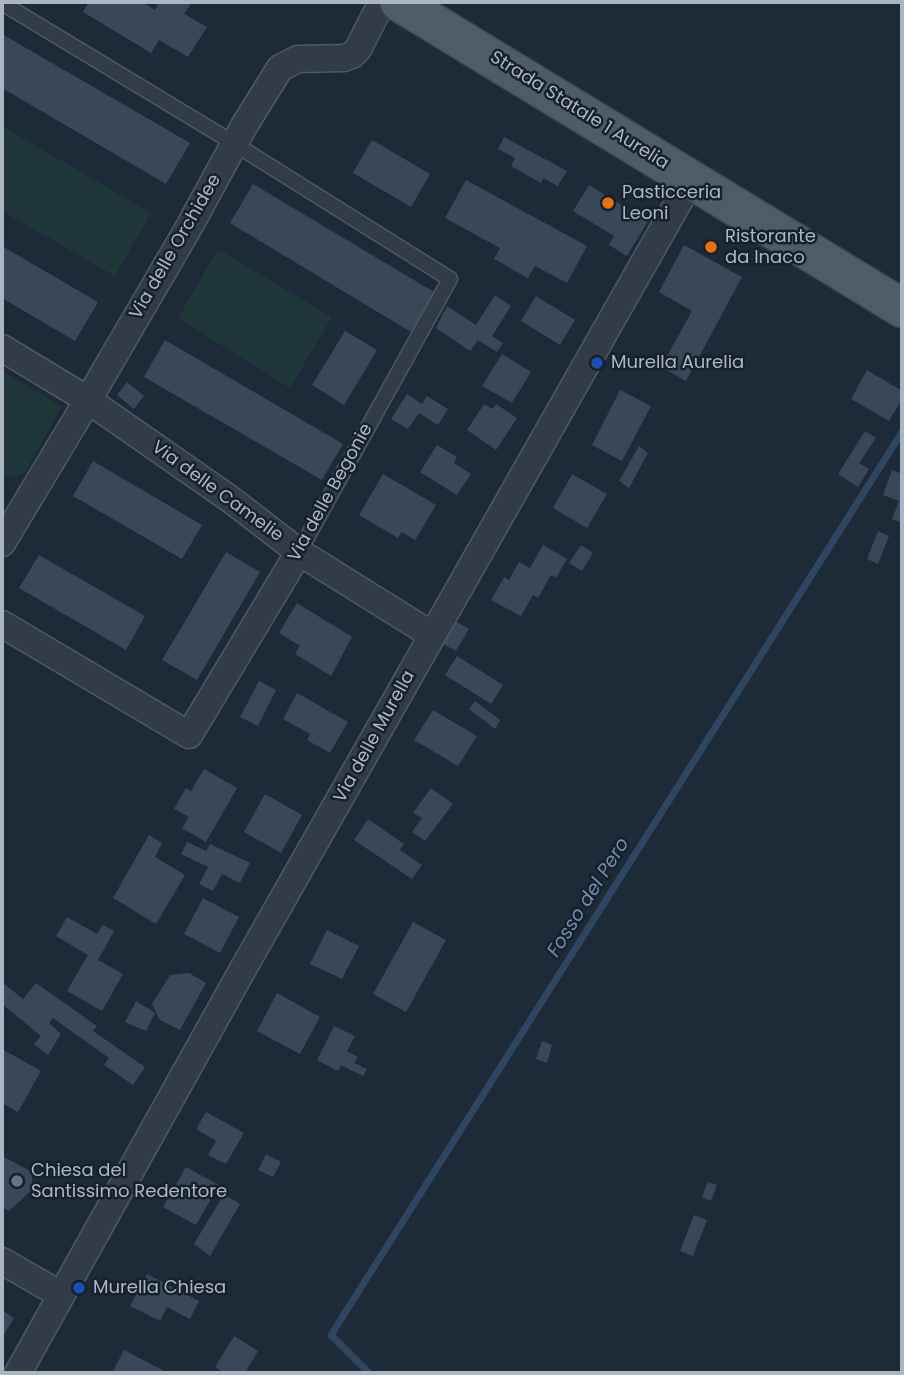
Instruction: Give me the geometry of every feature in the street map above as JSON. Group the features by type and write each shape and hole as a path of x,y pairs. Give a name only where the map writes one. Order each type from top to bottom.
{"main road":[{"name":"Strada Statale 1 Aurelia","path":"399,2 594,118 902,308"}],"street":[{"name":"Via delle Orchidee","path":"2,543 280,68 298,59 344,58 352,55 358,49 382,2"},
{"name":"Via delle Murella","path":"18,1373 691,180"},
{"name":"Via delle Camelie","path":"2,348 88,400 230,499 299,552 432,635"},
{"name":"Via delle Begonie","path":"2,624 189,735 299,552"},
{"path":"2,1261 61,1295"}],"lane":[{"path":"2,3 233,145"},
{"name":"Via delle Begonie","path":"233,145 450,279 299,552"}],"green space":[{"path":"2,126 151,213 115,276 2,211"},
{"path":"218,249 332,317 290,388 178,318"},
{"path":"2,371 62,406 24,474 2,478"}],"building":[{"path":"89,2 142,2 155,10 159,2 192,2 184,14 207,27 188,57 159,40 151,53 83,12"},
{"path":"2,34 190,143 166,184 2,88"},
{"path":"504,137 567,171 558,186 543,178 541,183 511,166 515,158 498,149"},
{"path":"372,140 430,174 411,207 353,173"},
{"path":"466,180 587,246 567,283 535,266 528,278 494,259 500,248 445,218"},
{"path":"253,184 434,292 411,332 230,223"},
{"path":"589,185 648,221 627,256 609,245 614,236 573,211"},
{"path":"684,245 742,277 686,381 661,367 692,311 659,292"},
{"path":"2,246 98,302 75,341 2,298"},
{"path":"495,295 511,306 492,336 503,343 497,352 478,340 470,351 436,328 447,306 476,325"},
{"path":"536,296 575,320 560,345 521,321"},
{"path":"345,331 377,350 344,405 312,385"},
{"path":"165,340 343,444 322,480 144,377"},
{"path":"502,354 531,372 512,403 482,386"},
{"path":"867,370 902,391 902,399 889,421 851,399"},
{"path":"127,382 144,396 134,409 117,395"},
{"path":"620,390 651,406 622,461 592,445"},
{"path":"407,394 422,404 427,396 448,409 438,425 419,413 408,429 391,419"},
{"path":"484,404 493,409 496,404 517,418 496,450 467,430"},
{"path":"865,431 876,438 859,463 869,469 858,487 838,474"},
{"path":"437,445 457,457 454,463 471,474 457,495 420,472"},
{"path":"639,446 648,453 629,488 619,481"},
{"path":"93,461 202,525 182,559 73,496"},
{"path":"892,470 902,474 902,523 892,519 899,501 883,495"},
{"path":"383,474 436,505 415,540 402,532 398,538 359,515"},
{"path":"572,474 607,494 587,528 553,508"},
{"path":"878,531 889,536 878,564 867,559"},
{"path":"543,545 567,559 556,578 551,575 538,598 533,595 521,616 491,600 504,577 509,580 519,562 530,568"},
{"path":"581,545 593,553 582,571 569,563"},
{"path":"226,552 260,572 197,680 162,660"},
{"path":"39,555 145,616 126,650 19,588"},
{"path":"297,603 352,637 331,676 295,654 300,646 279,633"},
{"path":"455,621 469,629 456,651 443,644"},
{"path":"457,656 503,685 491,704 445,675"},
{"path":"259,681 276,690 258,726 240,717"},
{"path":"297,693 348,722 330,753 307,740 310,734 283,719"},
{"path":"475,701 500,720 495,729 469,709"},
{"path":"433,710 477,736 458,766 414,740"},
{"path":"204,769 237,788 206,842 182,828 189,817 174,809 186,788 191,791"},
{"path":"431,788 453,804 425,841 412,832 422,818 413,813"},
{"path":"265,794 302,815 281,853 244,832"},
{"path":"368,819 404,844 400,850 422,865 412,879 354,840"},
{"path":"149,835 162,843 155,857 185,875 156,924 113,898"},
{"path":"187,842 206,851 210,844 250,863 240,883 222,874 213,891 199,884 208,867 181,854"},
{"path":"203,898 239,917 220,953 184,934"},
{"path":"67,917 97,934 103,925 114,931 98,960 123,974 102,1011 67,991 88,955 56,936"},
{"path":"413,922 446,940 406,1012 373,994"},
{"path":"327,930 359,946 342,979 310,964"},
{"path":"189,973 206,983 180,1030 160,1020 152,1004 170,975"},
{"path":"2,982 23,999 36,983 97,1026 93,1031 145,1067 133,1085 104,1065 109,1058 53,1018 49,1023 61,1034 48,1055 34,1044 41,1036 2,1004"},
{"path":"277,993 320,1017 300,1054 257,1031"},
{"path":"136,1001 155,1013 146,1031 125,1022"},
{"path":"334,1026 355,1036 347,1051 358,1057 354,1063 367,1069 363,1076 341,1065 338,1071 317,1060"},
{"path":"542,1041 552,1045 547,1063 536,1059"},
{"path":"2,1049 41,1071 18,1112 2,1103"},
{"path":"206,1112 244,1133 226,1164 208,1155 216,1141 196,1129"},
{"path":"266,1154 281,1162 273,1177 258,1170"},
{"name":"Chiesa del Santissimo Redentore","path":"2,1156 32,1172 32,1190 9,1211 2,1207"},
{"path":"186,1167 219,1185 196,1225 163,1207"},
{"path":"708,1182 717,1185 711,1201 702,1197"},
{"path":"224,1194 240,1204 210,1256 194,1244"},
{"path":"694,1215 707,1220 693,1256 680,1251"},
{"path":"147,1274 199,1301 190,1319 167,1307 160,1321 130,1306"},
{"path":"2,1310 14,1318 2,1338"},
{"path":"234,1336 258,1351 245,1373 225,1373 215,1367"},
{"path":"124,1350 168,1373 112,1373"}],"waterway":[{"name":"Fosso del Pero","path":"369,1373 331,1335 902,432"}],"place":[{"name":"Pasticceria Leoni","path":"608,203"},
{"name":"Ristorante da Inaco","path":"711,247"},
{"name":"Murella Aurelia","path":"597,363"},
{"name":"Chiesa del Santissimo Redentore","path":"17,1181"},
{"name":"Murella Chiesa","path":"79,1288"}]}
